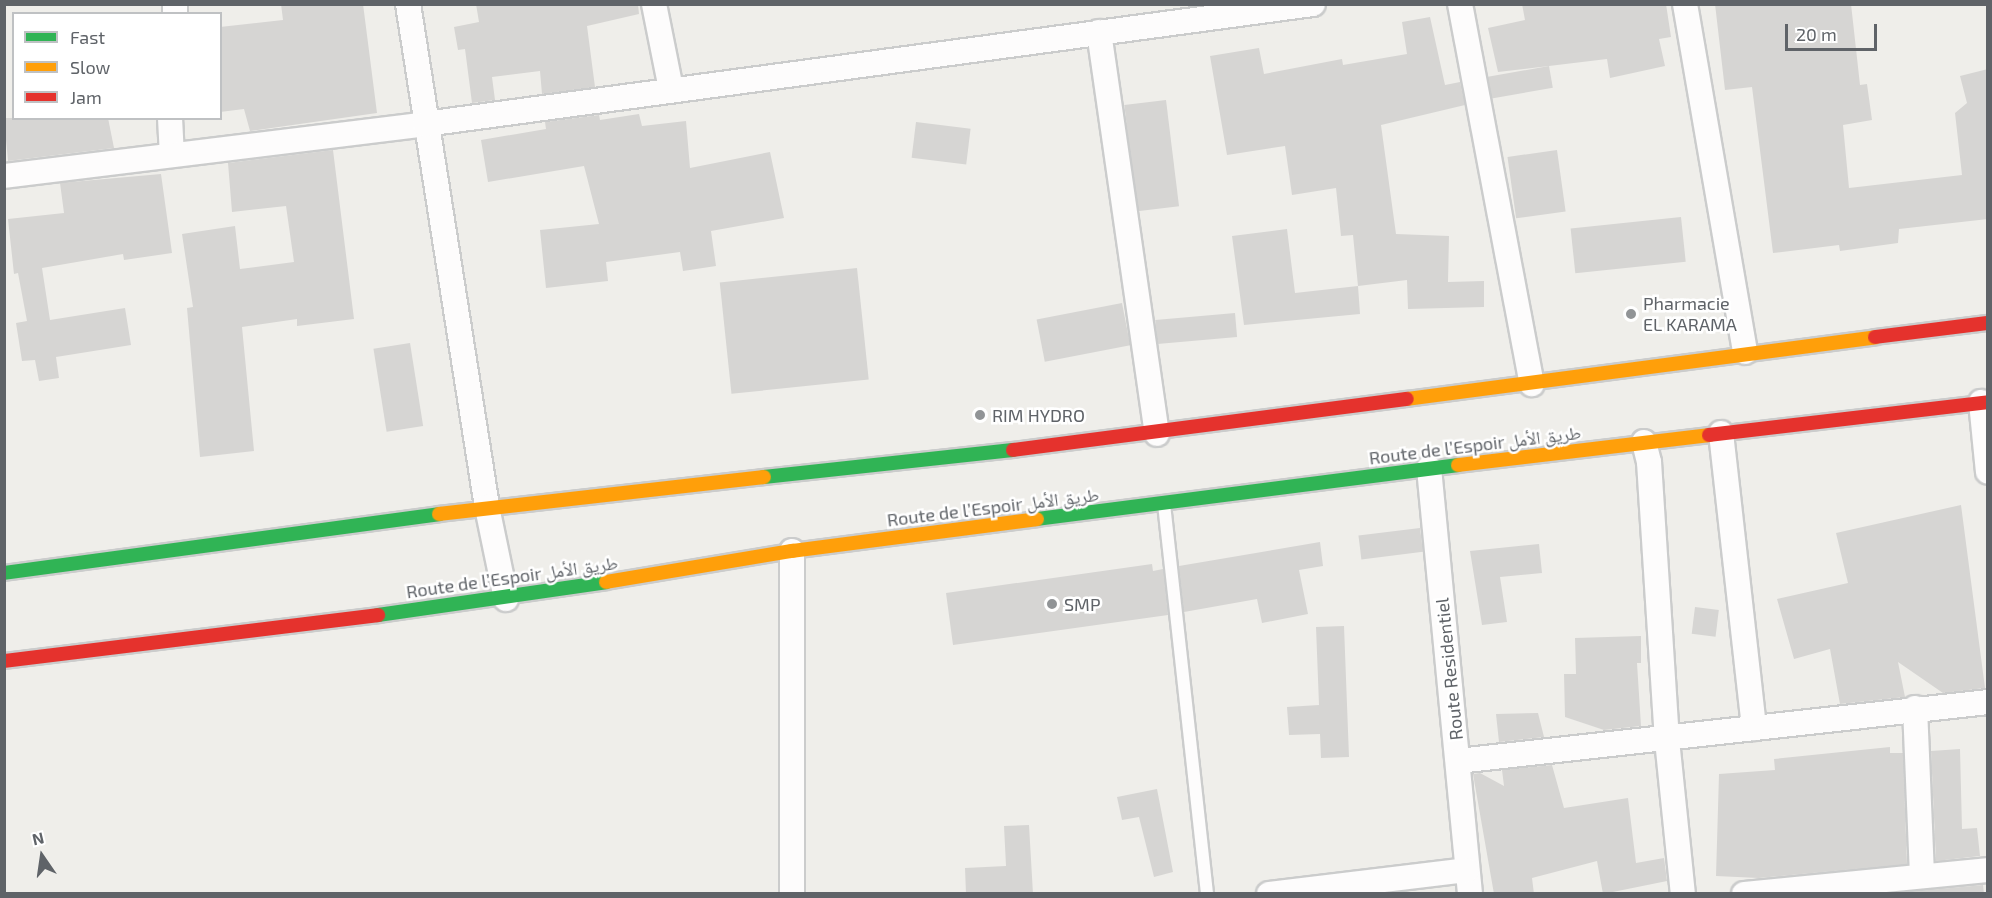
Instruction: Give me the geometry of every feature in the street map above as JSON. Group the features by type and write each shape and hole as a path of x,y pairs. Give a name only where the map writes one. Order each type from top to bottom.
{"highway":[{"path":"4,573 487,507 1157,434 1532,384 1744,352 1988,323"},
{"name":"Route de l’Espoir طريق الأمل","path":"4,661 506,599 792,551 1429,468 1984,402"}],"street":[{"path":"408,4 425,124 487,507 506,599"},
{"path":"654,4 671,89"},
{"path":"4,176 172,153 425,124 1313,4"},
{"path":"1460,4 1532,384"},
{"path":"1685,4 1744,352"},
{"path":"1099,32 1157,434"},
{"path":"170,120 172,153"},
{"path":"1984,402 1988,472"},
{"path":"1721,433 1754,728"},
{"path":"1644,442 1649,462 1667,740 1683,894"},
{"name":"Route Residentiel","path":"1283,893 1469,882 1429,468"},
{"path":"792,551 792,894"},
{"path":"1458,761 1667,740 1915,708 1988,702"},
{"path":"1915,708 1922,876"},
{"path":"1744,894 1894,886 1922,876 1988,870"}],"lane":[{"path":"1164,503 1207,894"}],"building":[{"path":"281,4 363,4 377,113 250,131 244,109 222,112 222,27 283,20"},
{"path":"476,4 638,4 639,14 587,26 595,87 542,94 540,71 492,77 495,100 472,103 465,49 458,50 454,27 479,22"},
{"path":"1522,4 1666,4 1671,37 1659,39 1665,66 1610,78 1607,59 1498,72 1488,28 1525,20"},
{"path":"1715,4 1851,4 1860,85 1867,84 1872,120 1843,125 1849,188 1962,175 1955,113 1967,103 1960,76 1988,69 1988,219 1899,229 1898,243 1840,251 1839,245 1773,253 1752,87 1725,90"},
{"path":"1430,17 1445,85 1460,82 1465,105 1381,125 1396,234 1449,236 1448,282 1484,281 1484,307 1408,309 1407,280 1358,286 1353,235 1341,236 1336,188 1292,195 1285,146 1227,155 1210,56 1259,48 1264,74 1342,59 1343,65 1407,54 1402,22"},
{"path":"1549,66 1553,88 1492,98 1488,77"},
{"path":"1166,100 1179,206 1137,211 1124,105"},
{"path":"639,114 642,126 686,121 690,168 770,152 784,218 711,231 716,266 683,271 680,252 606,262 608,281 546,288 540,230 599,224 584,166 488,182 481,140 546,129 545,122 599,115 600,120"},
{"path":"4,118 12,118 12,120 108,120 114,148 8,161"},
{"path":"916,122 971,129 966,164 912,158"},
{"path":"333,150 354,319 297,326 297,319 242,327 254,451 200,457 187,308 193,307 182,234 235,226 240,269 294,262 286,206 232,212 228,163"},
{"path":"1557,150 1566,211 1516,218 1507,157"},
{"path":"161,174 172,253 124,260 123,254 42,268 50,320 125,308 131,345 56,357 59,378 39,381 35,360 22,361 16,323 27,321 18,273 14,274 8,219 64,213 60,183"},
{"path":"1681,217 1686,262 1575,273 1571,229"},
{"path":"1287,229 1295,293 1358,286 1360,314 1244,325 1232,236"},
{"path":"857,268 869,379 731,394 720,282"},
{"path":"1122,303 1130,345 1045,362 1037,320"},
{"path":"1235,313 1237,337 1157,344 1155,320"},
{"path":"410,343 423,426 387,432 373,349"},
{"path":"1961,505 1985,688 1943,693 1898,662 1905,697 1840,704 1830,649 1794,659 1777,599 1848,583 1836,533"},
{"path":"1420,528 1423,552 1361,559 1358,536"},
{"path":"1320,542 1323,566 1299,570 1308,614 1262,623 1257,599 1184,612 1179,566"},
{"path":"1539,544 1542,573 1500,577 1507,622 1482,625 1470,551"},
{"name":"SMP","path":"1152,564 1153,571 1163,569 1168,615 953,645 946,593"},
{"path":"1695,607 1719,610 1716,637 1692,634"},
{"path":"1344,626 1349,757 1321,758 1320,734 1289,735 1287,707 1319,705 1316,627"},
{"path":"1641,636 1641,663 1637,663 1641,726 1604,730 1565,717 1564,674 1576,674 1575,638"},
{"path":"1538,713 1544,737 1499,742 1496,714"},
{"path":"1890,747 1890,753 1903,753 1907,864 1759,878 1716,876 1719,774 1775,770 1774,759"},
{"path":"1960,749 1962,829 1977,828 1980,856 1936,861 1931,751"},
{"path":"1552,765 1564,808 1628,798 1636,863 1664,858 1667,881 1603,894 1597,861 1532,878 1534,894 1494,894 1473,774 1480,773 1504,786 1502,770"},
{"path":"1157,789 1173,872 1154,877 1139,817 1122,820 1117,797"},
{"path":"1029,825 1033,894 966,894 965,868 1006,866 1004,826"},
{"path":"1983,885 1984,894 1907,892"}],"traffic: fast":[{"path":"764,477 1013,450"},
{"path":"1037,519 1458,465"},
{"path":"4,573 439,514"},
{"path":"378,615 606,582"}],"traffic: slow":[{"path":"1407,399 1875,337"},
{"path":"1458,465 1709,435"},
{"path":"439,514 764,477"},
{"path":"606,582 792,551 1037,519"}],"traffic: jam":[{"path":"1875,337 1988,323"},
{"path":"1013,450 1407,399"},
{"path":"1709,435 1988,402"},
{"path":"4,661 378,615"}],"place":[{"name":"Pharmacie EL KARAMA","path":"1631,314"},
{"name":"RIM HYDRO","path":"980,415"},
{"name":"SMP","path":"1052,604"}]}
